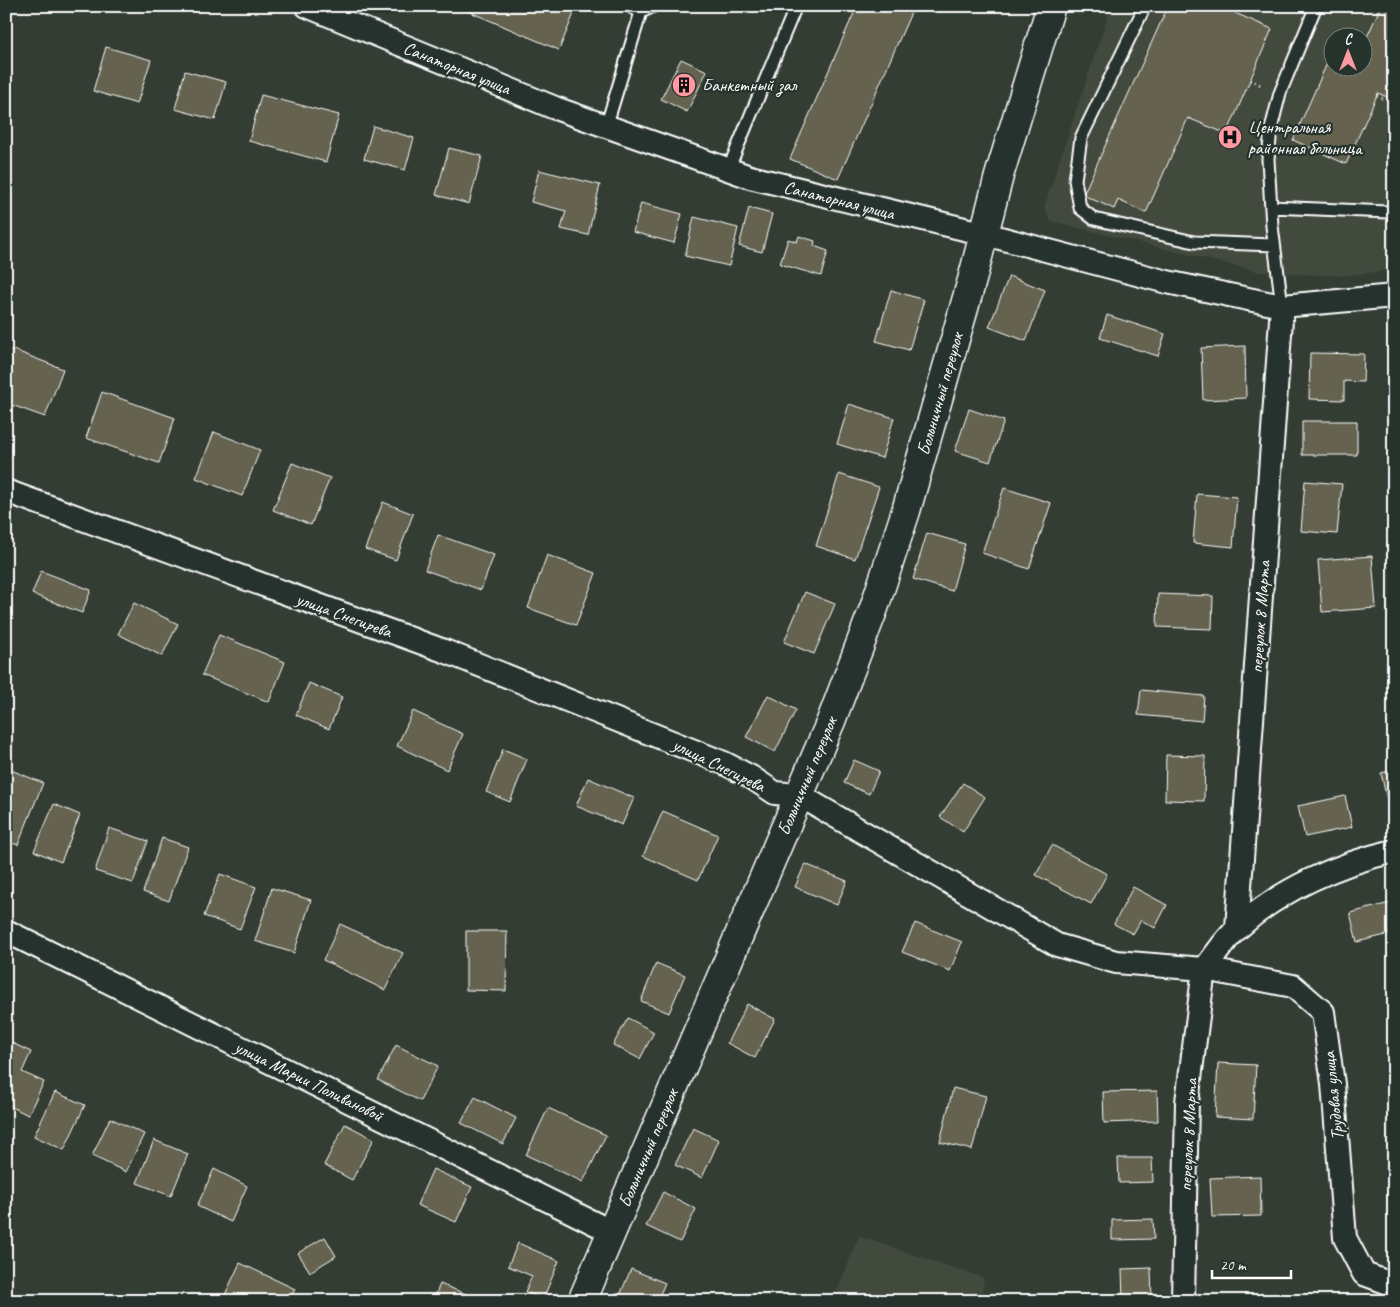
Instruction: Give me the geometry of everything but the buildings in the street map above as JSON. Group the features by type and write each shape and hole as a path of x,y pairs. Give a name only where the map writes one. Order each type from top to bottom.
{"street":[{"name":"Санаторная улица","path":"307,6 555,108 728,170 769,182 984,234 1167,282 1282,306 1394,296"},
{"name":"Больничный переулок","path":"582,1301 799,795 837,703 892,555 999,176 1051,6"},
{"name":"переулок 8 Марта","path":"1237,928 1282,306"},
{"name":"улица Снегирева","path":"6,492 447,652 724,763 751,777 775,793 799,795 1057,945 1116,962 1204,969"},
{"path":"1204,969 1237,928 1281,895 1358,859 1394,851"},
{"name":"улица Марии Поливановой","path":"6,931 612,1232"},
{"name":"переулок 8 Марта","path":"1183,1301 1187,1102 1204,969"},
{"name":"Трудовая улица","path":"1204,969 1293,986 1323,1012 1333,1084 1345,1238 1364,1274 1394,1286"}],"lane":[{"path":"629,6 641,12"},
{"path":"606,127 641,12 654,6"},
{"path":"728,170 796,6"},
{"path":"1145,6 1081,138 1075,180 1080,208 1094,219 1194,242 1274,245"},
{"path":"1282,306 1274,245 1268,159 1271,129 1280,93 1316,6"},
{"path":"1271,207 1392,210"}],"path":[{"path":"1368,6 1379,12"},
{"path":"1377,96 1394,103"}],"shaded area":[{"name":"Центральная районная больница","path":"1111,6 1394,6 1394,270 1340,276 1260,272 1050,221 1044,207"},
{"path":"859,1236 984,1278 982,1301 833,1301"}],"place":[{"name":"Банкетный зал","path":"684,85"},
{"name":"Центральная районная больница","path":"1230,137"}]}
